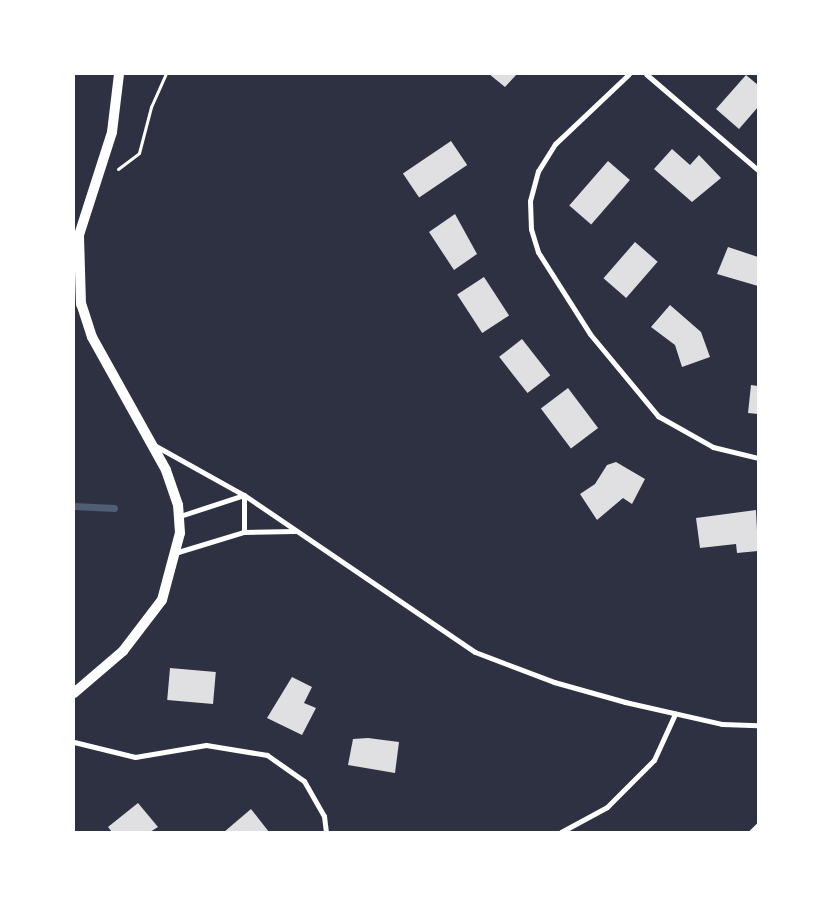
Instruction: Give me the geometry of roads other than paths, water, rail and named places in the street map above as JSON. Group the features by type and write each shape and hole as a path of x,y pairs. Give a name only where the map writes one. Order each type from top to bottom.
{"main road":[{"path":"74,693 123,651 145,625 162,600 178,552 180,516 154,445 92,337 81,304 79,235 99,175 119,99 119,74"}],"street":[{"path":"629,74 555,144 538,171 530,201 538,252 590,334 658,416 712,446 758,458"},
{"path":"646,74 758,170"},
{"path":"154,445 244,495 475,652 554,682 675,714 722,724 758,725"},
{"path":"180,516 244,495"},
{"path":"244,495 244,532"},
{"path":"178,552 244,532 296,531"},
{"path":"561,832 606,807 654,760 675,714"},
{"path":"74,742 135,757 206,745 267,755 304,781 324,816 326,832"},
{"path":"751,832 758,825"}],"waterway":[{"path":"74,506 114,508"}]}
